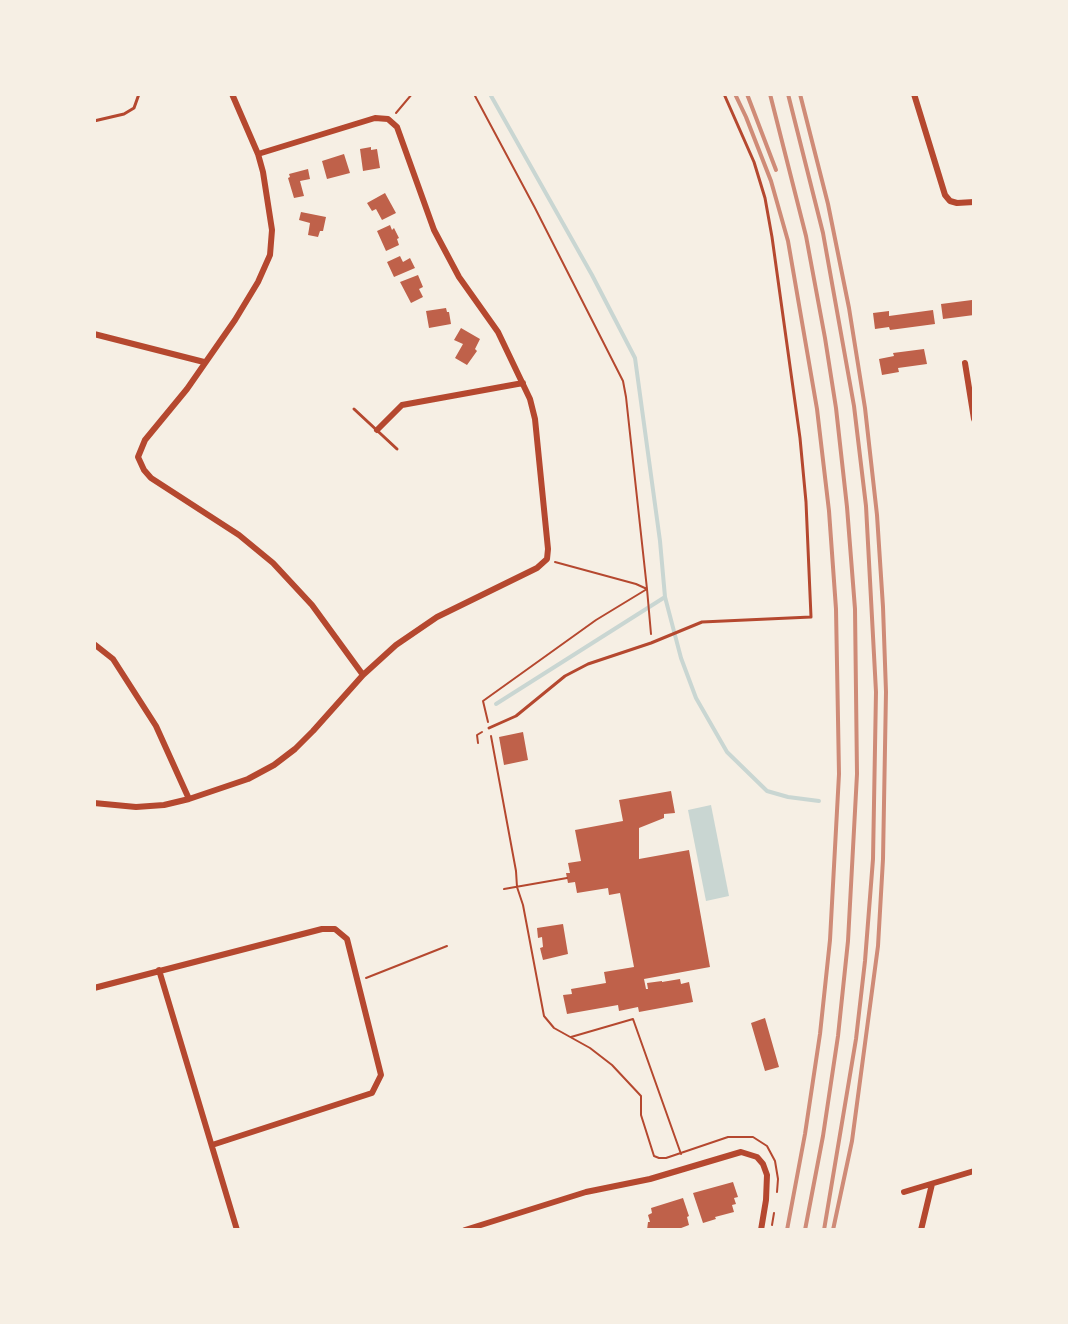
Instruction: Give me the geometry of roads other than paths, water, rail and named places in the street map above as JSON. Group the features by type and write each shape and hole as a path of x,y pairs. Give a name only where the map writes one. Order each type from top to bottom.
{"street":[{"path":"232,94 258,154 270,211 272,230 270,255 258,282 235,320 187,389 145,440 138,458 151,478 239,535 273,562 312,605 363,675"},
{"path":"914,94 945,195 950,201 957,203 974,202"},
{"path":"94,803 148,806 189,799 248,779 274,765 313,731 363,675 396,645 437,617 537,568 547,559 548,549 535,419 523,383 498,332 459,277 441,246 422,201 397,127 390,120 382,117 375,118 258,154"},
{"path":"94,334 204,362"},
{"path":"965,363 974,419"},
{"path":"377,430 402,405 523,383"},
{"path":"94,644 113,659 156,726 189,799"},
{"path":"94,988 322,929 335,929 347,939 381,1075 372,1093 212,1145"},
{"path":"159,970 237,1230"},
{"path":"465,1230 586,1192 650,1179 741,1152 757,1157 763,1164 767,1175 761,1230"},
{"path":"904,1192 974,1171"},
{"path":"921,1230 932,1184"}],"lane":[{"path":"94,121 124,114 134,108 139,94"},
{"path":"489,728 516,716 565,676 687,627 702,622 811,617 806,502 800,438 772,237 765,198 754,162 724,94"},
{"path":"354,409 397,449"}],"waterway":[{"path":"490,94 592,275 635,358 660,541 665,597 681,658 696,698 727,752 767,791 788,797 819,801"},
{"path":"496,704 665,597"}],"railway":[{"path":"735,94 771,181 788,241 817,409 829,511 836,609 839,774 830,940 820,1034 805,1134 787,1230"},
{"path":"747,94 776,170"},
{"path":"770,94 806,236 825,338 836,408 847,507 855,609 857,774 848,941 838,1036 823,1136 805,1230"},
{"path":"788,94 823,233 854,406 866,506 876,692 873,859 865,961 856,1039 824,1230"},
{"path":"800,94 828,204 849,308 865,408 877,515 886,692 883,859 878,946 852,1141 833,1230"}]}
